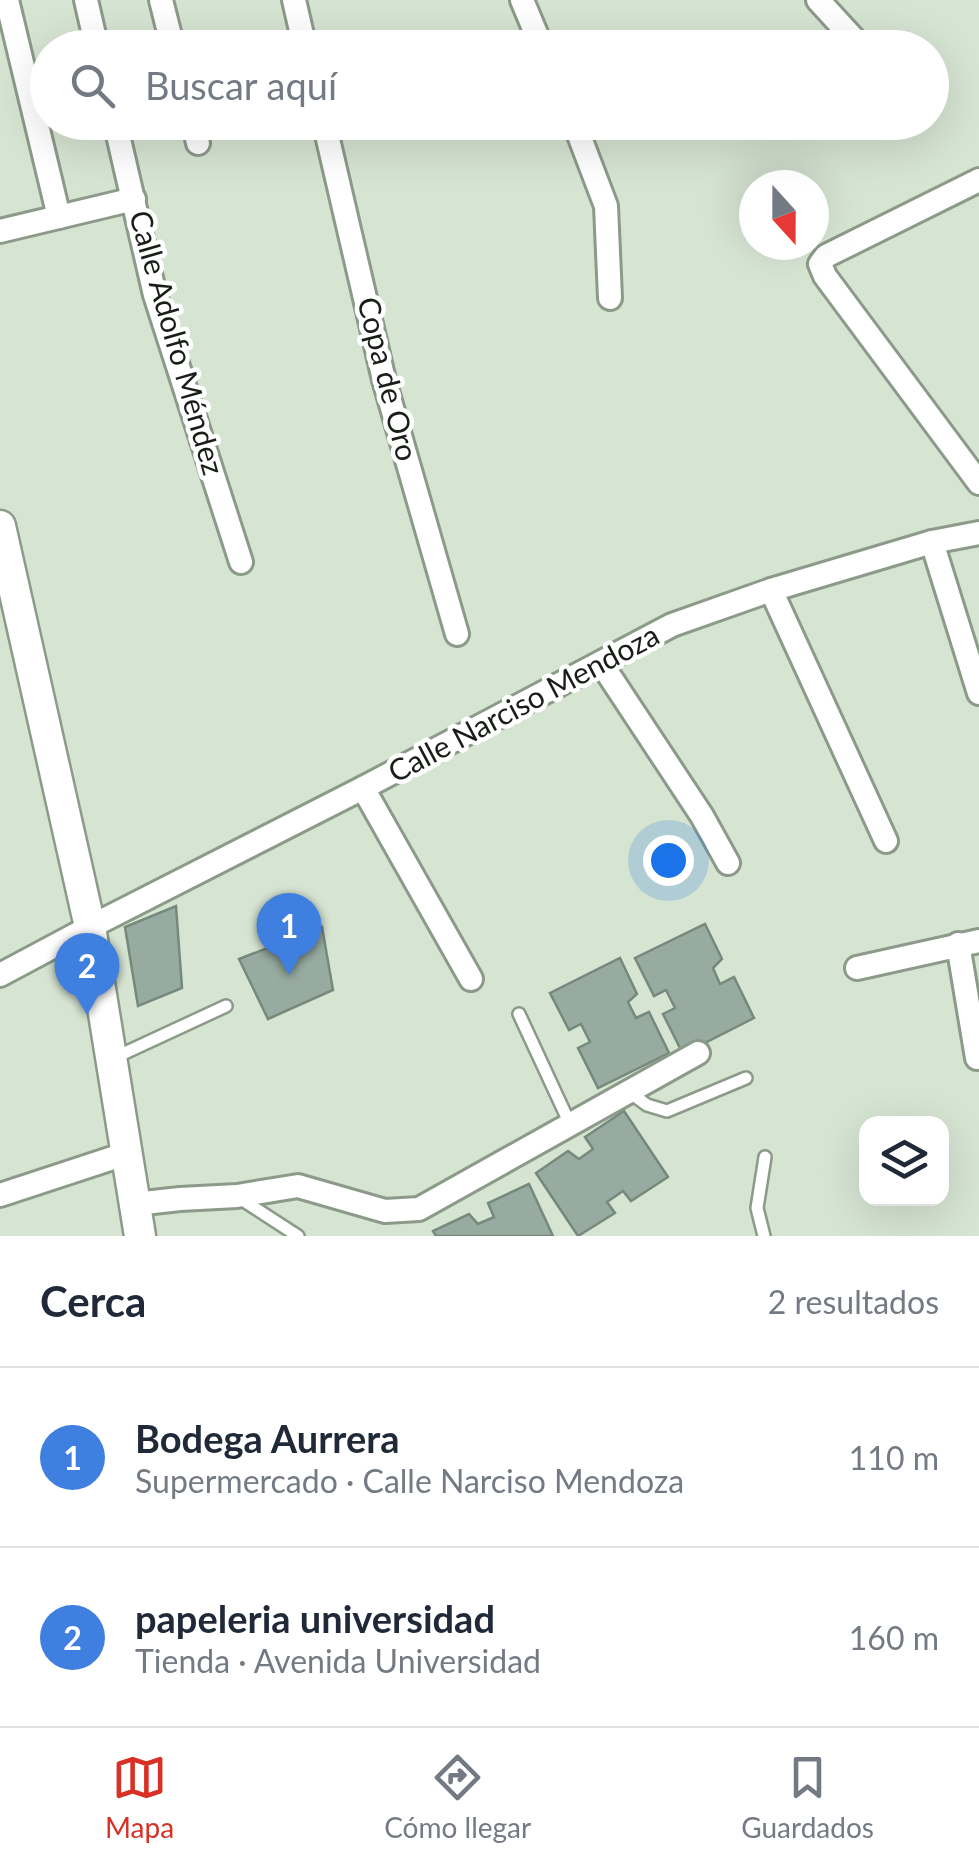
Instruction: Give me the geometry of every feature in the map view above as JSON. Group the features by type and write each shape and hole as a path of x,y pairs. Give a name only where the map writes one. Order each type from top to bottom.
{"street":[{"path":"8,0 30,94"},
{"path":"86,0 93,30"},
{"path":"160,0 168,30"},
{"path":"294,0 301,30"},
{"path":"522,0 534,30"},
{"path":"818,0 846,30"},
{"path":"41,140 59,217"},
{"name":"Calle Adolfo Méndez","path":"119,140 155,295 241,562"},
{"name":"Copa de Oro","path":"328,140 384,380 457,634"},
{"path":"581,140 606,206 610,298"},
{"path":"979,180 826,256 820,264 825,276 979,483"},
{"path":"0,231 134,199"},
{"path":"0,526 90,927 140,1236"},
{"name":"Calle Narciso Mendoza","path":"0,976 672,626 771,590 979,532"},
{"path":"932,542 979,693"},
{"path":"771,590 886,841"},
{"path":"601,662 702,816 728,863"},
{"path":"363,788 472,979"},
{"path":"856,968 968,942 977,1058"},
{"path":"135,1204 237,1196 298,1186 385,1210 419,1209 698,1053"},
{"path":"0,1195 128,1153"}],"lane":[{"path":"112,1058 226,1006"},
{"path":"520,1014 570,1124"},
{"path":"628,1091 647,1105 666,1111 746,1078"},
{"path":"764,1236 757,1208 765,1158"},
{"path":"237,1196 298,1236"}],"building":[{"path":"176,906 182,988 138,1006 125,927"},
{"path":"705,924 722,959 713,968 720,984 734,977 754,1018 683,1054 663,1014 675,1008 666,990 654,996 635,958"},
{"path":"322,927 333,990 268,1019 239,959"},
{"path":"620,958 637,994 628,1002 636,1018 649,1012 669,1053 598,1088 578,1048 590,1042 581,1024 569,1030 550,993"},
{"path":"624,1111 668,1177 631,1201 623,1191 607,1202 615,1213 578,1236 536,1173 568,1151 579,1159 593,1149 585,1137"},
{"path":"529,1184 553,1236 436,1236 433,1231 469,1214 478,1224 494,1217 488,1203"}],"place":[{"name":"Bodega Aurrera","path":"289,975"},
{"name":"papeleria universidad","path":"87,1015"}]}
